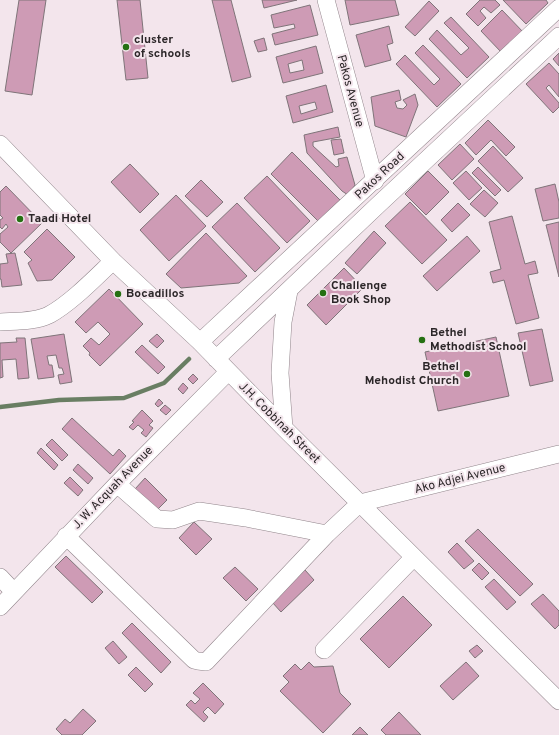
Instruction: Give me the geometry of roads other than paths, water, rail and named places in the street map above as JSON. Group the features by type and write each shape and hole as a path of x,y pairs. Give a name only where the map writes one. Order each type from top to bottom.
{"street":[{"name":"Pakos Avenue","path":"326,0 375,181"},
{"name":"Pakos Road","path":"200,342 375,181 559,8"},
{"name":"Pakos Road","path":"216,359 559,36"},
{"name":"J.H. Cobbinah Street","path":"0,144 114,260 200,342 228,372 559,701"},
{"path":"0,322 30,319 48,315 66,304 114,260"},
{"path":"284,428 280,373 283,322 289,291"},
{"name":"J. W. Acquah Avenue","path":"0,606 66,536 228,372"},
{"name":"Ako Adjei Avenue","path":"360,504 559,454"},
{"path":"117,484 158,519 172,520 199,512 246,518 327,534"},
{"path":"66,536 194,660 206,662 327,534 360,504"},
{"path":"324,650 414,557"},
{"path":"0,577 14,592"}],"waterway":[{"path":"0,407 59,400 124,398 164,383 189,359"}],"place":[{"name":"cluster of schools","path":"126,47"},
{"name":"Taadi Hotel","path":"20,219"},
{"name":"Challenge Book Shop","path":"323,293"},
{"name":"Bocadillos","path":"118,294"},
{"name":"Bethel Methodist School","path":"422,340"},
{"name":"Bethel Mehodist Church","path":"467,374"}]}
